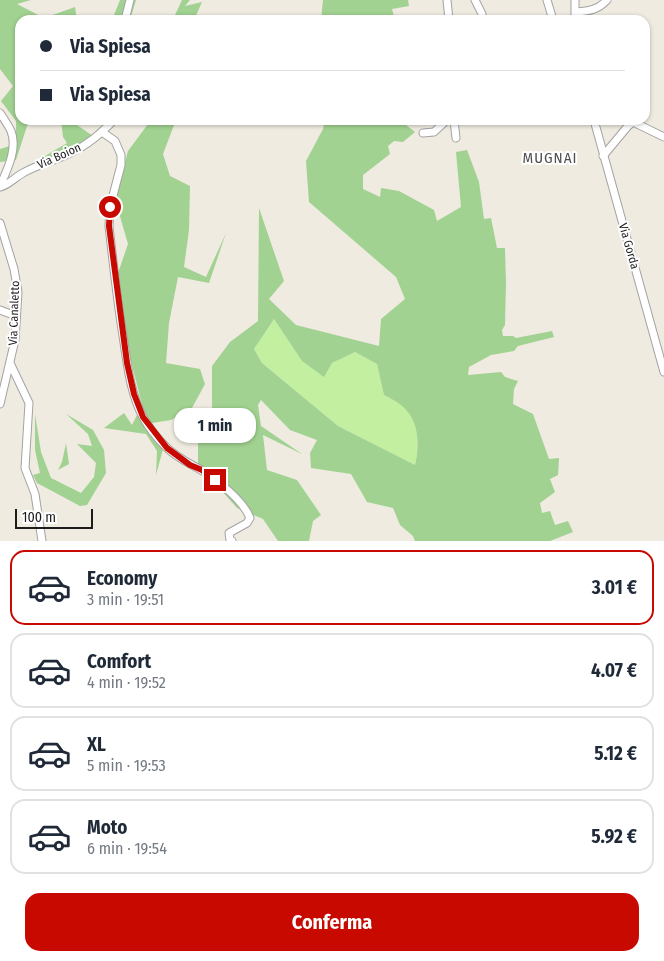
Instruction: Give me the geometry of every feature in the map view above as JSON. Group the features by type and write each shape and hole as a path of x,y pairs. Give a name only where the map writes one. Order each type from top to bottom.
{"street":[{"path":"126,15 130,0"},
{"path":"447,0 448,15"},
{"path":"475,0 482,15"},
{"path":"547,0 552,15"},
{"path":"575,0 576,15"},
{"path":"576,12 598,8 607,0"},
{"path":"0,113 10,129 13,143 10,164 0,187"},
{"name":"Via Boion","path":"0,187 40,164 70,154 95,140 109,125"},
{"path":"423,133 434,132 442,125"},
{"path":"455,125 456,138"},
{"name":"Via Gorda","path":"595,125 664,372"},
{"path":"603,156 629,125"},
{"path":"640,125 664,137"},
{"path":"102,132 115,142 122,155 110,207 109,226 124,345 134,394 143,417 167,448 190,465 202,470 229,492 248,513 250,518 247,523 230,533 229,540"},
{"name":"Via Canaletto","path":"0,224 16,277 18,292 15,340 0,404"},
{"path":"0,310 16,316"},
{"path":"10,363 29,403 26,468 35,494 42,541"}],"green space":[{"path":"0,0 31,0 17,4 38,15 15,15 15,120 1,101 13,86 0,69"},
{"path":"120,0 136,0 132,15 114,15"},
{"path":"182,0 190,0 185,6 202,2 196,15 175,15"},
{"path":"323,0 408,0 409,6 392,9 394,15 322,15"},
{"path":"75,7 76,15 52,15"},
{"path":"16,125 27,125 16,160 0,162 0,149 16,144"},
{"path":"62,125 77,125 93,136 78,154 8,178 67,143 63,137"},
{"path":"147,125 174,125 163,154 170,176 190,186 189,230 184,267 206,277 226,233 209,283 178,277 169,323 166,363 200,369 205,384 192,408 171,420 152,423 163,449 156,475 157,451 146,434 104,428 124,413 132,425 142,405 128,349 118,273 128,244 115,199 128,151"},
{"path":"324,125 406,125 415,132 403,142 394,141 388,146 390,154 363,175 363,189 380,197 381,188 399,191 434,210 437,221 461,207 456,152 467,150 479,182 484,219 491,218 497,248 505,248 506,283 503,336 513,336 516,338 552,331 554,337 518,346 514,351 491,355 469,367 468,375 501,372 505,377 518,381 514,389 513,404 533,414 549,459 559,458 558,475 550,479 555,492 540,503 542,513 550,511 555,525 568,521 573,532 550,541 415,541 413,536 400,525 393,508 367,502 351,474 311,468 310,453 317,440 290,430 261,400 258,405 261,426 302,454 263,435 267,470 297,480 321,515 313,521 309,541 278,541 263,519 237,508 198,464 198,425 212,413 212,366 230,342 258,321 259,208 284,281 269,299 296,325 379,346 381,319 405,299 396,277 309,202 306,161","holes":["274,319 302,361 324,377 332,363 355,352 377,364 384,395 401,405 415,425 418,440 415,465 338,426 262,363 254,349"]},
{"path":"274,319 302,361 324,376 332,363 355,352 377,364 384,395 402,405 408,411 415,425 418,441 415,465 338,426 262,363 254,349"},
{"path":"35,414 41,452 51,478 81,493 94,477 96,463 77,444 92,446 88,434 66,414 93,430 104,450 106,473 87,505 80,506 37,483 33,475 40,473 35,450"},
{"path":"66,443 69,464 58,470 62,462"}],"district":[{"name":"MUGNAI","path":"550,158"}],"route":[{"path":"110,207 109,226 118,301 127,363 134,394 143,417 167,448 215,480"}]}
